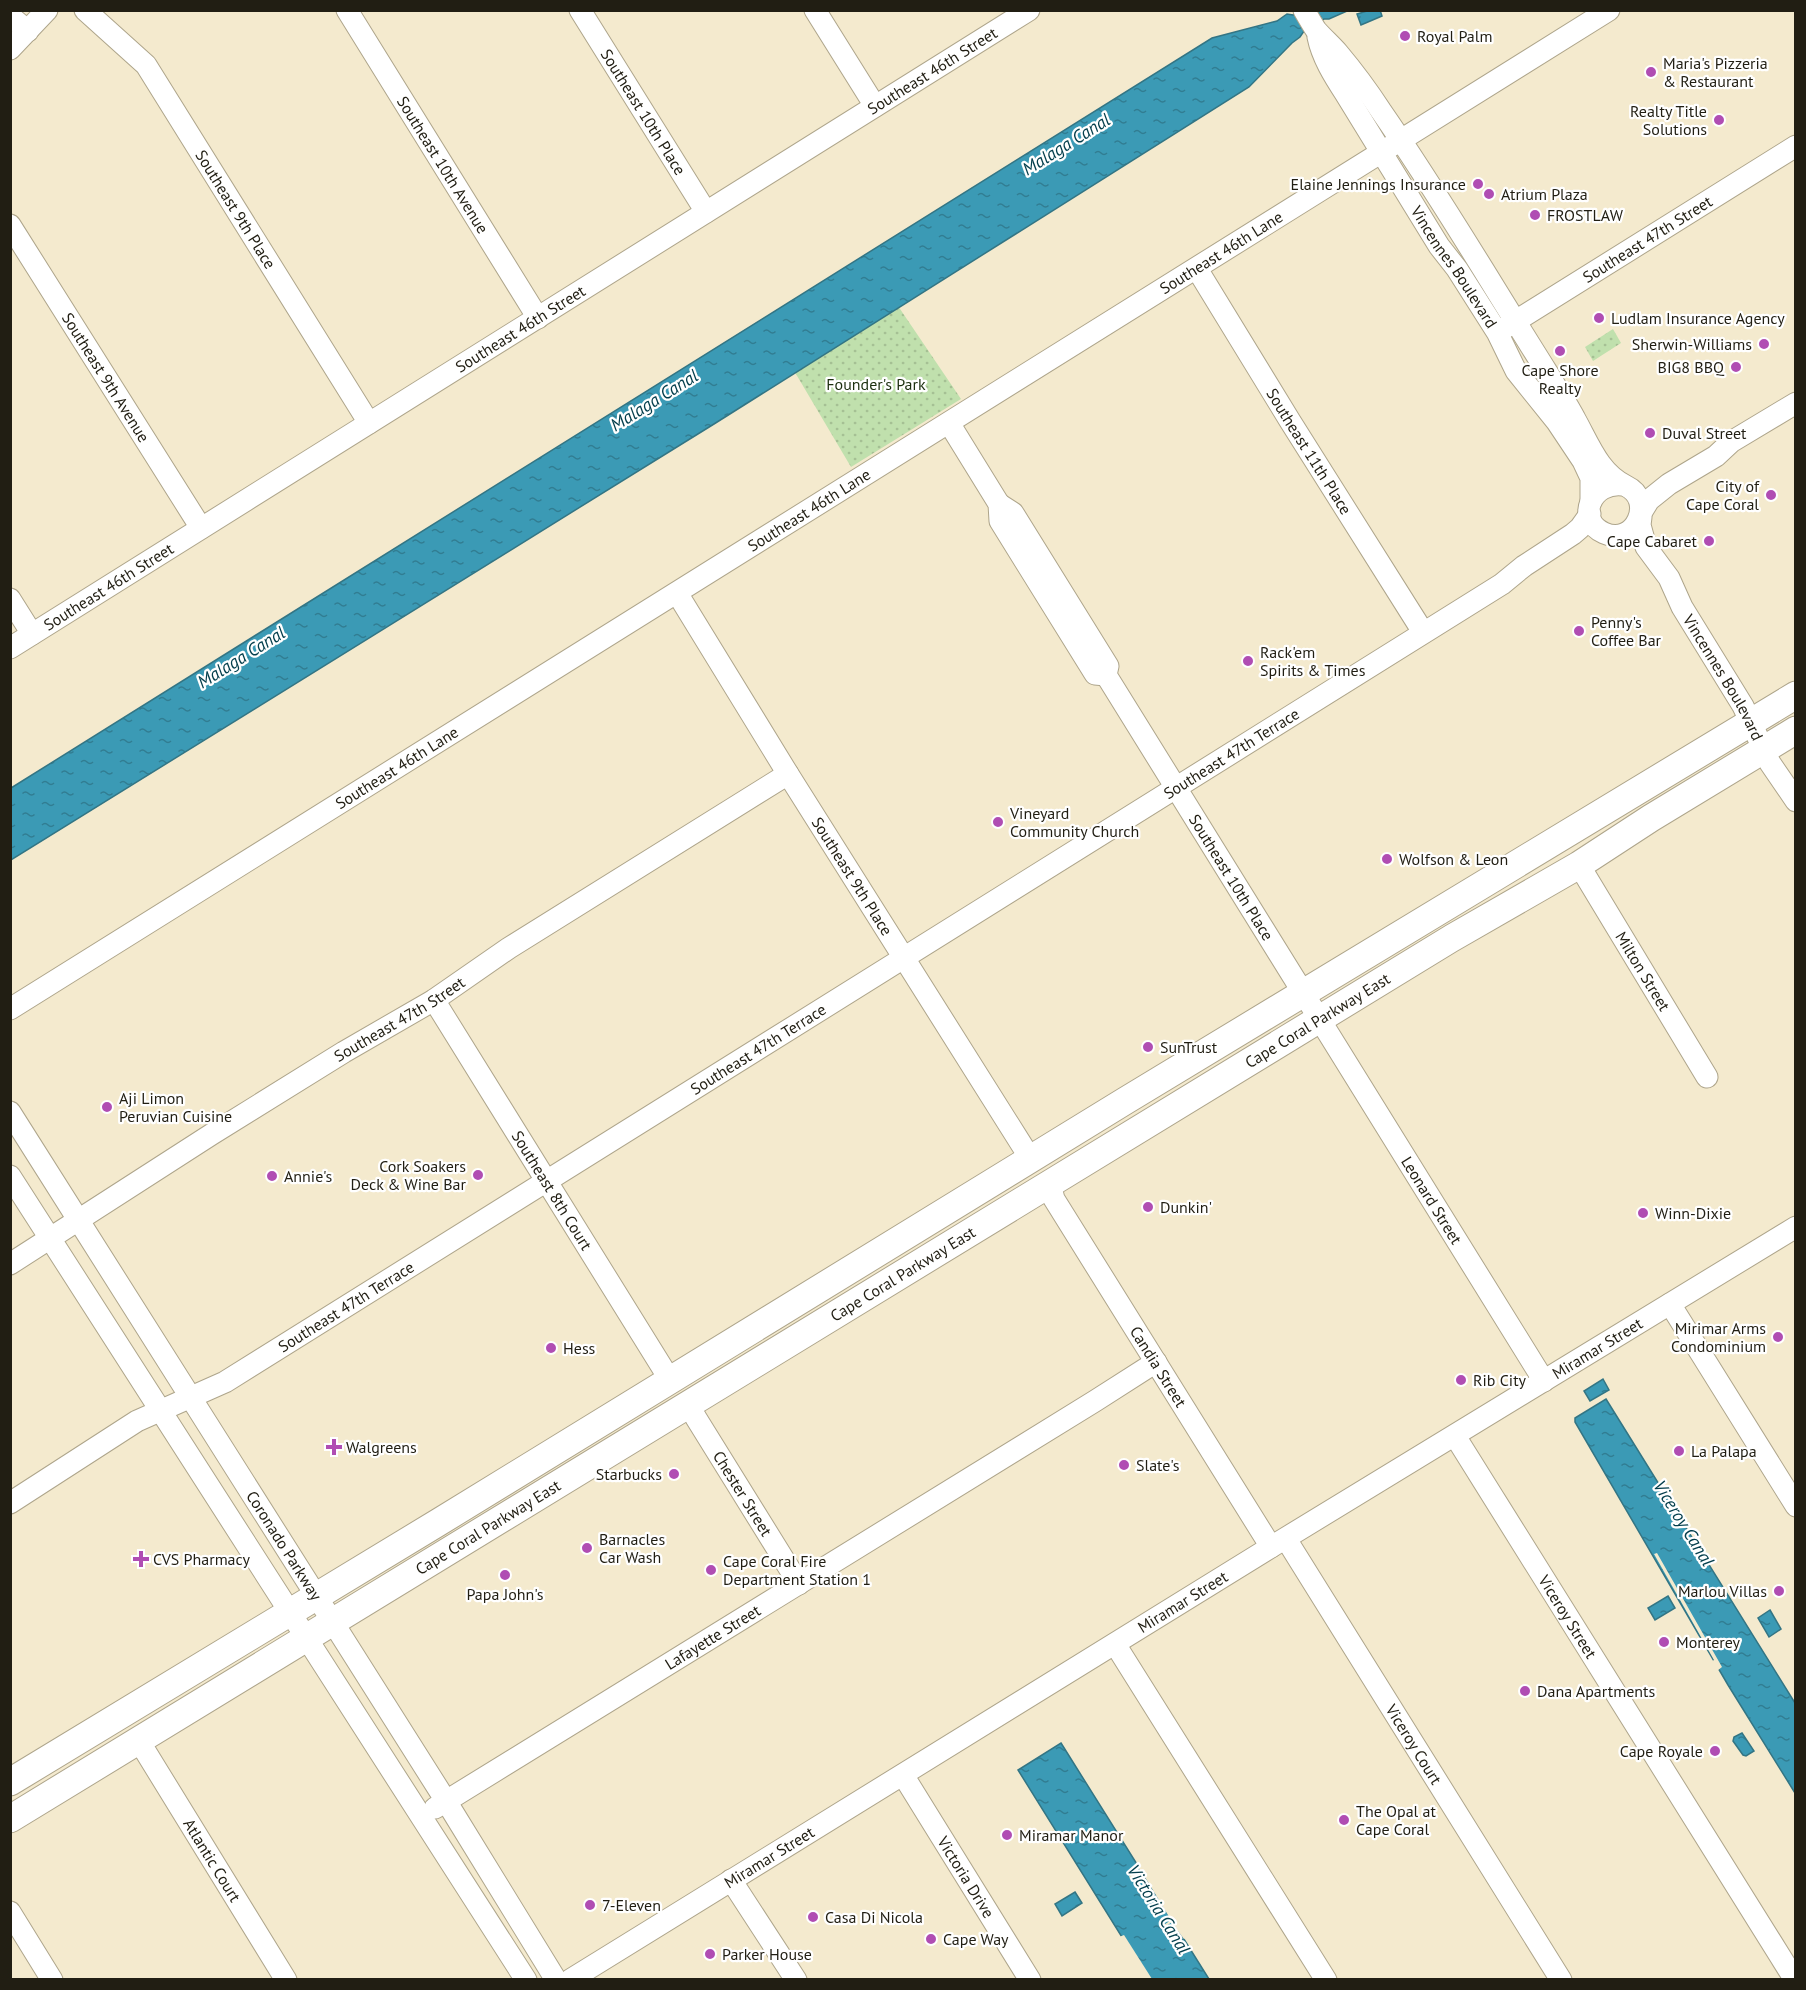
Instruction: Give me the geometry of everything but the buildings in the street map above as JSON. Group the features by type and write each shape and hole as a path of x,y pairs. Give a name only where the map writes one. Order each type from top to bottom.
{"main road":[{"name":"Cape Coral Parkway East","path":"10,1782 1030,1158 1796,695"},
{"name":"Cape Coral Parkway East","path":"10,1819 1452,938 1579,865 1651,818 1796,730"},
{"path":"1050,1184 1050,1171 1064,1155 1142,1105 1154,1094 1164,1077"},
{"path":"915,1266 927,1245 1024,1181 1029,1171 1030,1158"},
{"path":"691,1403 693,1388 707,1371 778,1327 797,1311 808,1295"},
{"path":"549,1490 566,1464 663,1400 670,1380"}],"street":[{"path":"10,49 47,10"},
{"name":"Southeast 9th Place","path":"85,10 146,65 369,423"},
{"name":"Southeast 10th Avenue","path":"347,10 538,318"},
{"name":"Southeast 10th Place","path":"580,10 706,212"},
{"path":"815,10 875,106"},
{"name":"Southeast 46th Street","path":"10,648 1029,10"},
{"name":"Vincennes Boulevard","path":"1304,10 1317,31 1353,71 1401,141 1506,326 1508,360 1557,422 1583,461 1591,478 1590,507"},
{"name":"Southeast 46th Lane","path":"10,1009 1609,10"},
{"path":"10,16 28,31"},
{"name":"Vincennes Boulevard","path":"1317,31 1320,46 1332,73 1439,246 1506,326 1574,416 1601,464 1614,480 1625,485"},
{"name":"Southeast 47th Street","path":"1506,326 1796,146"},
{"name":"Southeast 9th Avenue","path":"10,225 201,528"},
{"name":"Southeast 11th Place","path":"1197,268 1423,632"},
{"path":"1731,442 1716,456 1659,491 1649,500 1630,531 1610,535 1593,522 1590,507 1599,490 1606,486 1647,484 1697,455 1731,442 1796,404"},
{"name":"Southeast 10th Place","path":"949,423 999,504 1000,521 1095,674 1106,675 1320,1019"},
{"path":"1625,485 1636,494 1640,502 1641,515"},
{"name":"Southeast 47th Terrace","path":"10,1503 137,1421 225,1382 1502,584 1524,566 1573,534 1590,507"},
{"name":"Vincennes Boulevard","path":"1641,515 1640,525 1646,547 1669,578 1682,607 1742,705 1763,750 1796,801"},
{"name":"Vincennes Boulevard","path":"1610,535 1621,538 1628,544 1667,594 1682,607"},
{"name":"Southeast 47th Terrace","path":"1502,584 1510,583 1529,574 1588,538 1610,535"},
{"name":"Southeast 9th Place","path":"677,593 1030,1158"},
{"path":"10,599 32,634"},
{"name":"Southeast 47th Street","path":"10,1264 301,1078 434,1000 509,948 788,774"},
{"name":"Milton Street","path":"1579,865 1707,1077"},
{"name":"Southeast 8th Court","path":"434,1000 670,1380"},
{"name":"Leonard Street","path":"1320,1019 1544,1381"},
{"name":"Coronado Parkway","path":"13,1120 317,1596 556,1980"},
{"name":"Coronado Parkway","path":"10,1176 526,1980"},
{"name":"Candia Street","path":"1050,1184 1054,1199 1156,1362 1278,1543"},
{"name":"Miramar Street","path":"570,1980 1278,1543 1796,1227"},
{"path":"1671,1304 1796,1506"},
{"name":"Lafayette Street","path":"422,1816 1156,1362"},
{"name":"Chester Street","path":"691,1403 696,1418 799,1584"},
{"name":"Viceroy Street","path":"1455,1436 1795,1980"},
{"name":"Viceroy Court","path":"1278,1543 1561,1980"},
{"path":"1115,1644 1326,1980"},
{"name":"Atlantic Court","path":"139,1741 286,1980"},
{"name":"Victoria Drive","path":"903,1775 1030,1980"},
{"path":"731,1880 796,1980"},
{"path":"10,1912 52,1980"}],"green space":[{"name":"Founder's Park","path":"896,303 961,399 851,467 793,369"},
{"path":"1613,329 1621,343 1593,361 1585,347"}],"water":[{"path":"1380,10 1382,16 1361,25 1357,14"},
{"name":"Malaga Canal","path":"1300,11 1347,11 1324,19 1304,31 1249,87 714,424 11,860 11,788 1212,38 1277,21 1287,14 1293,15"},
{"path":"1603,1379 1609,1390 1590,1401 1584,1391"},
{"path":"1606,1399 1795,1703 1795,1793 1728,1685 1575,1422 1575,1418"},
{"path":"1668,1596 1675,1608 1655,1620 1648,1608"},
{"path":"1770,1610 1781,1629 1769,1637 1758,1618"},
{"path":"1742,1733 1754,1751 1746,1756 1733,1741 1734,1737"},
{"name":"Victoria Canal","path":"1061,1743 1209,1979 1148,1979 1018,1770"},
{"path":"1075,1892 1082,1903 1062,1916 1055,1904"}],"pier":[{"path":"1657,1553 1722,1667 1717,1671 1711,1662 1714,1660 1654,1554"},
{"path":"1139,1861 1186,1938 1184,1939 1178,1931 1167,1938 1166,1936 1177,1929 1172,1922 1162,1929 1161,1927 1171,1920 1142,1872 1130,1879 1129,1876 1140,1870 1136,1863"},
{"path":"1124,1935 1152,1979 1145,1979 1140,1972 1119,1937"}],"place":[{"name":"Royal Palm","path":"1405,36"},
{"name":"Maria's Pizzeria & Restaurant","path":"1651,72"},
{"name":"Realty Title Solutions","path":"1719,120"},
{"name":"Elaine Jennings Insurance","path":"1478,184"},
{"name":"Atrium Plaza","path":"1489,194"},
{"name":"FROSTLAW","path":"1535,215"},
{"name":"Ludlam Insurance Agency","path":"1599,318"},
{"name":"Sherwin-Williams","path":"1764,344"},
{"name":"Cape Shore Realty","path":"1560,351"},
{"name":"BIG8 BBQ","path":"1736,367"},
{"name":"Duval Street","path":"1650,433"},
{"name":"City of Cape Coral","path":"1771,495"},
{"name":"Cape Cabaret","path":"1709,541"},
{"name":"Penny's Coffee Bar","path":"1579,631"},
{"name":"Rack'em Spirits & Times","path":"1248,661"},
{"name":"Vineyard Community Church","path":"998,822"},
{"name":"Wolfson & Leon","path":"1387,859"},
{"name":"SunTrust","path":"1148,1047"},
{"name":"Aji Limon Peruvian Cuisine","path":"107,1107"},
{"name":"Cork Soakers Deck & Wine Bar","path":"478,1175"},
{"name":"Annie's","path":"272,1176"},
{"name":"Dunkin'","path":"1148,1207"},
{"name":"Winn-Dixie","path":"1643,1213"},
{"name":"Mirimar Arms Condominium","path":"1778,1337"},
{"name":"Hess","path":"551,1348"},
{"name":"Rib City","path":"1461,1380"},
{"name":"Walgreens","path":"334,1447"},
{"name":"La Palapa","path":"1679,1451"},
{"name":"Slate's","path":"1124,1465"},
{"name":"Starbucks","path":"674,1474"},
{"name":"Barnacles Car Wash","path":"587,1548"},
{"name":"CVS Pharmacy","path":"141,1559"},
{"name":"Cape Coral Fire Department Station 1","path":"711,1570"},
{"name":"Papa John's","path":"505,1575"},
{"name":"Marlou Villas","path":"1779,1591"},
{"name":"Monterey","path":"1664,1642"},
{"name":"Dana Apartments","path":"1525,1691"},
{"name":"Cape Royale","path":"1715,1751"},
{"name":"The Opal at Cape Coral","path":"1344,1820"},
{"name":"Miramar Manor","path":"1007,1835"},
{"name":"7-Eleven","path":"590,1905"},
{"name":"Casa Di Nicola","path":"813,1917"},
{"name":"Cape Way","path":"931,1939"},
{"name":"Parker House","path":"710,1954"}],"water label":[{"name":"Viceroy Canal","path":"1684,1523"}]}
